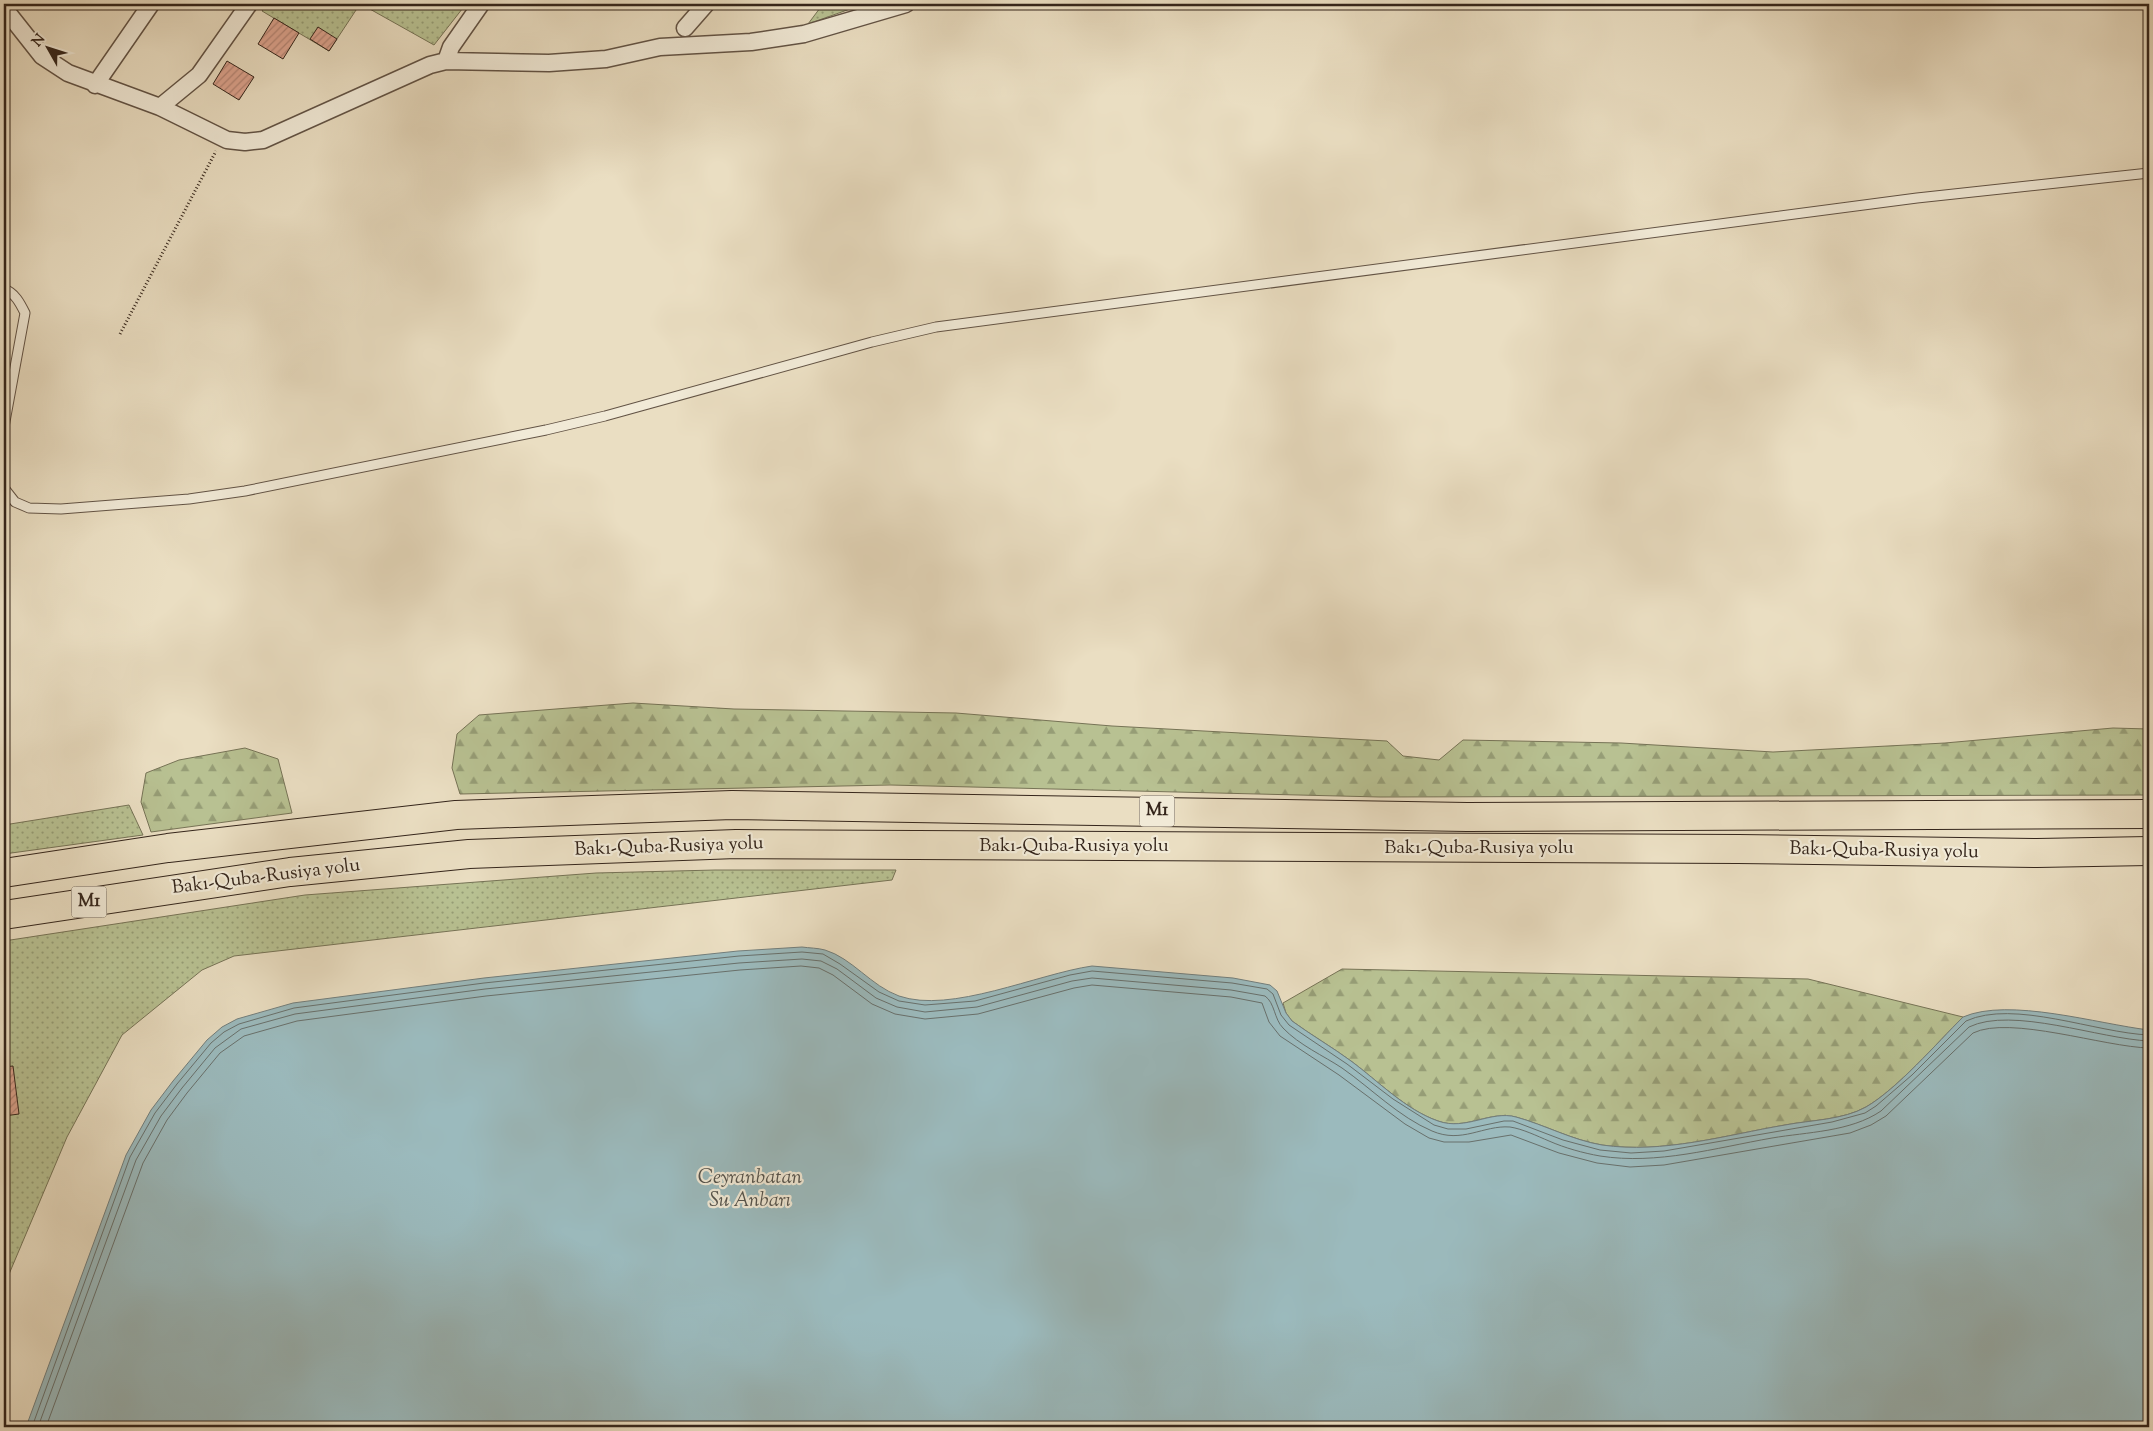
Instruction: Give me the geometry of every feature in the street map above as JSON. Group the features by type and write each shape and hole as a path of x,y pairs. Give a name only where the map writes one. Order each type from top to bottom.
{"highway":[{"name":"Bakı-Quba-Rusiya yolu","path":"4,873 168,848 456,815 732,805 1466,816 2149,814"},
{"name":"Bakı-Quba-Rusiya yolu","path":"4,914 290,872 460,855 736,844 1738,848 2037,853 2149,851"}],"street":[{"path":"95,85 151,4"},
{"path":"160,107 199,75 249,4"},
{"path":"446,61 451,47 481,4"},
{"path":"685,28 706,4"},
{"path":"4,8 42,56 68,73 95,85 160,107 228,140 245,142 263,140 430,65 446,61 549,63 606,59 660,47 751,42 804,34 903,4"}],"lane":[{"path":"4,488 15,502 29,508 61,509 189,499 254,489 546,430 605,416 872,342 936,327 1917,198 2149,173"},
{"path":"4,289 19,300 25,314 4,428"}],"path":[{"path":"120,334 218,148"}],"green space":[{"path":"267,4 360,4 329,51 262,11"},
{"path":"370,4 466,4 434,45 368,8"},
{"path":"823,4 864,4 808,24"},
{"path":"633,703 734,709 956,713 1112,726 1387,741 1403,756 1439,760 1463,740 1621,743 1773,752 1945,743 2113,728 2149,729 2149,795 1380,797 890,785 460,794 452,768 457,734 479,715"},
{"path":"245,748 278,759 292,813 151,832 141,802 146,773 179,760"},
{"path":"129,805 143,835 4,854 4,825"},
{"path":"715,870 896,870 892,880 234,956 202,970 122,1035 67,1137 4,1286 4,941 305,895 596,873"},
{"path":"1342,969 1808,979 1963,1017 1891,1089 1866,1107 1847,1115 1694,1142 1648,1147 1625,1147 1591,1143 1516,1117 1497,1116 1458,1124 1438,1121 1415,1110 1351,1061 1292,1021 1286,1013 1283,1003"}],"water":[{"name":"Ceyranbatan Su Anbarı","path":"802,947 822,949 835,954 879,986 899,996 920,1000 968,997 1092,966 1233,978 1270,985 1277,991 1286,1013 1292,1021 1426,1116 1438,1121 1458,1124 1497,1116 1516,1117 1591,1143 1625,1147 1648,1147 1694,1142 1847,1115 1866,1107 1891,1089 1963,1017 1982,1012 2004,1010 2029,1011 2149,1030 2149,1427 26,1427 126,1155 151,1110 207,1040 222,1027 237,1019 293,1003 484,978 738,951"}],"building":[{"path":"274,18 299,33 283,59 258,44"},
{"path":"318,27 337,39 329,51 310,39"},
{"path":"227,61 254,77 239,100 213,84"},
{"path":"13,1066 19,1114 4,1116 4,1067"}]}
